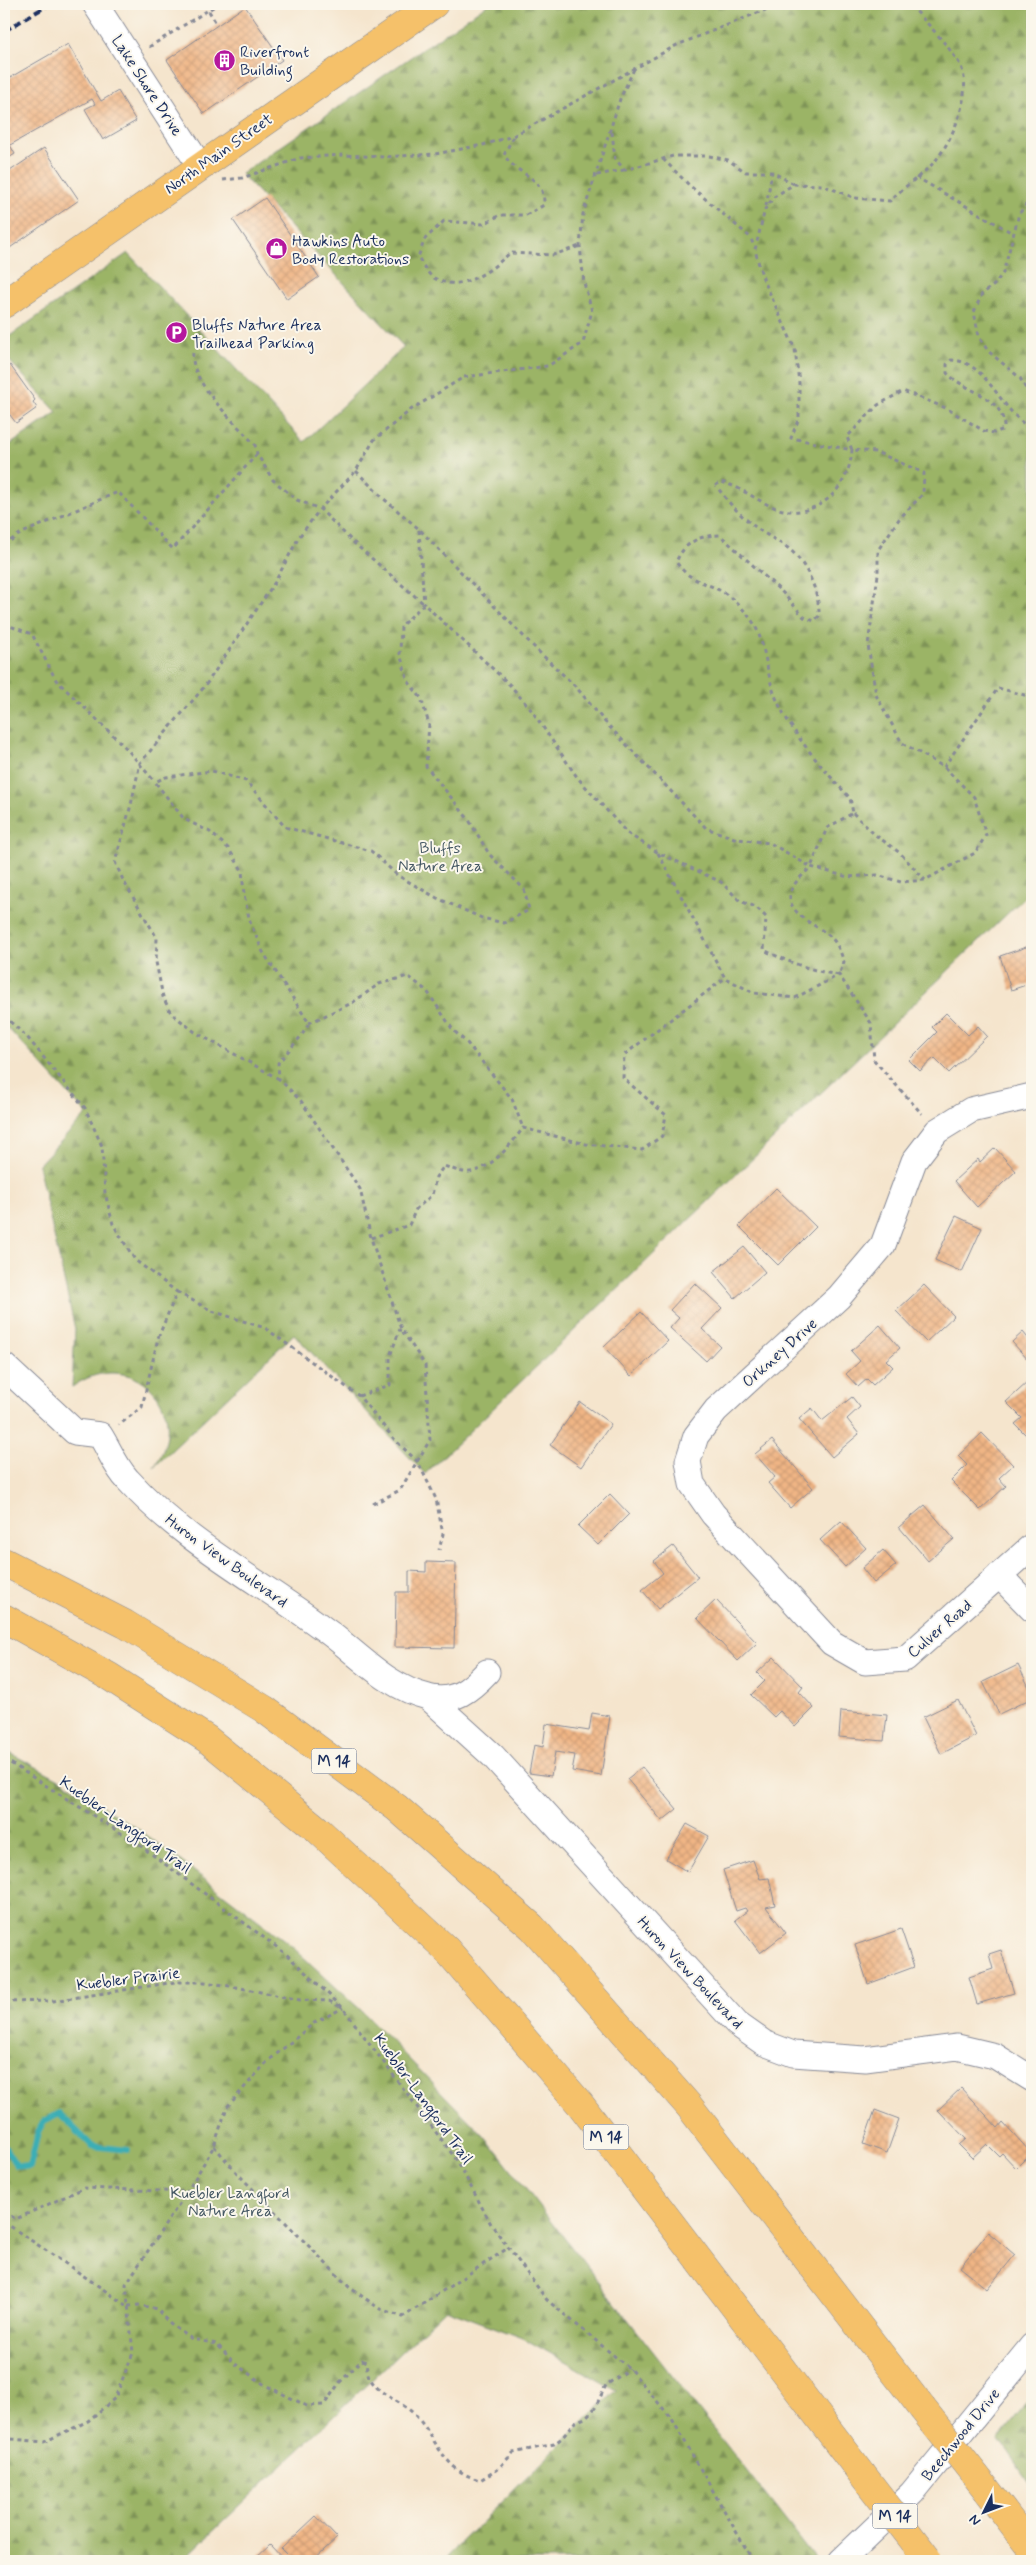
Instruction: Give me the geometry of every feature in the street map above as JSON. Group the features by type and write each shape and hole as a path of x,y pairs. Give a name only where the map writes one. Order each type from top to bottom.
{"main road":[{"name":"North Main Street","path":"4,304 434,4"},
{"name":"M 14","path":"4,1562 125,1624 264,1709 397,1808 532,1927 689,2106 1032,2549"},
{"name":"M 14","path":"4,1618 110,1677 207,1739 317,1829 446,1949 580,2104 928,2559"}],"street":[{"name":"Lake Shore Drive","path":"95,4 200,166"},
{"name":"Orkney Drive","path":"832,1643 713,1514 692,1484 688,1461 696,1436 716,1410 839,1297 883,1244 914,1161 937,1131 971,1110 1032,1096"},
{"path":"4,1366 75,1432 100,1435"},
{"name":"Huron View Boulevard","path":"100,1435 126,1479 182,1532 325,1629 388,1681 428,1697 492,1756 737,2024 764,2043 793,2054 832,2059 865,2059 957,2047 995,2056 1032,2079"},
{"name":"Culver Road","path":"832,1643 866,1662 905,1660 1032,1546"},
{"path":"999,1575 1032,1609"},
{"name":"Huron View Boulevard","path":"428,1697 457,1696 468,1691 487,1672"},
{"name":"Beechwood Drive","path":"841,2561 912,2492 1032,2346"}],"path":[{"path":"205,4 217,25"},
{"path":"148,48 218,4"},
{"path":"200,166 212,181 242,178 300,158 343,155 383,157 435,154 483,145 513,136 676,45 780,4"},
{"path":"597,175 625,170 673,156 709,156 728,160 746,172 772,172 794,184 822,185 855,198 890,201 936,161 954,132 965,96 961,65 910,4"},
{"path":"373,1504 400,1490 430,1440 425,1365 400,1329 371,1238 360,1189 301,1101 279,1080 195,1032 171,1013 163,997 156,962 157,938 114,862 131,806 140,763 205,686 240,637 275,582 299,537 320,509 356,471 374,440 412,409 464,376 548,366 583,343 592,311 584,283 580,246 583,214 612,129 620,99 634,69"},
{"path":"1032,93 1028,149 1032,158"},
{"path":"612,129 615,159 625,170"},
{"path":"513,136 504,155 512,167 538,184 544,193 544,205 526,215 500,215 484,224 444,221 425,239 418,257 434,278 453,284 488,273 510,253 553,255 580,246"},
{"path":"356,471 384,499 419,529 539,652 576,687 605,722 706,828 737,839 770,844 811,867 848,877 877,875 901,882 926,880 975,853 986,834 974,797 944,767 902,743 876,695 868,644 878,575 878,550 899,519 923,494 924,473 876,452 852,450 791,438 799,418 800,383 795,349 762,276 750,237 689,185 663,159"},
{"path":"755,250 772,172"},
{"path":"916,177 1014,234"},
{"path":"763,219 765,208 774,197 794,184"},
{"path":"1032,197 1019,214 1004,273 994,285 982,294 974,312 975,325 979,337 988,351 1020,378 1032,400"},
{"path":"193,353 192,363 197,378 255,445 273,480 297,500 320,509 354,544 424,604 510,685 532,711 577,777 627,833 657,852 721,882 740,901 756,907 766,917 764,950 787,962 839,975 871,1023 874,1060 937,1131"},
{"path":"926,880 900,853 874,834 853,813 850,798 790,723 773,691 752,620 737,603 719,590 694,580 685,574 676,562 680,552 696,539 720,535 784,593 804,617 814,621 819,616 820,606 801,562 788,549 743,516 716,485 721,482 730,484 784,510 815,507 829,499 839,489 847,476 852,450 847,437 878,405 903,391 946,408 984,431 994,433 1004,429 1004,420 989,399 970,388 956,383 946,373 947,364 951,360 959,360 979,373 1015,414 1032,428"},
{"path":"4,545 20,534 118,492 173,549 258,454"},
{"path":"419,529 424,604"},
{"path":"155,782 166,777 212,770 246,781 285,827 371,850 397,876 482,918 504,923 529,910 524,889 489,854 469,820 426,766 430,724 421,698 408,681 400,654 401,626 424,604"},
{"path":"4,624 32,634 56,680 140,763 184,820 210,832 232,855 242,870 244,895 250,922 263,952 308,1023"},
{"path":"944,767 998,688 1032,697"},
{"path":"657,852 725,978 754,993 795,998 839,975 844,962 839,946 826,933 800,915 791,902 791,891 811,867 826,828 853,813"},
{"path":"279,1080 278,1063 302,1035 308,1023 352,1003 380,984 408,976 427,991 452,1030 467,1043 512,1099 523,1128"},
{"path":"523,1128 586,1144 642,1150 662,1136 666,1115 623,1078 624,1055 725,978"},
{"path":"4,1016 27,1037 85,1108 102,1146 105,1193 113,1224 134,1260 177,1292 212,1311 265,1328 359,1396 395,1440 418,1462 436,1499 443,1534 439,1550"},
{"path":"371,1238 409,1225 416,1210 432,1195 436,1177 444,1166 464,1172 480,1170 513,1142 523,1128"},
{"path":"100,1435 123,1423 142,1407 158,1338 177,1292"},
{"path":"359,1396 390,1385 390,1356 400,1329"},
{"name":"Kuebler-Langford Trail","path":"4,1759 138,1844 286,1954 343,2008 456,2160 491,2224 547,2300 630,2369 672,2419 753,2561"},
{"name":"Kuebler Prairie","path":"4,2002 53,2000 175,1982 204,1982 300,2000 329,2001 343,2008"},
{"path":"4,2436 12,2439 44,2442 88,2421 115,2398 133,2353 126,2284 187,2192 214,2146 227,2107 267,2062 314,2023 343,2008"},
{"path":"214,2146 237,2173 349,2287 380,2309 403,2317 508,2248"},
{"path":"4,2212 16,2219 84,2188 187,2192"},
{"path":"4,2222 41,2249 70,2265 128,2306 138,2305 157,2309 170,2324 192,2339 217,2344 242,2368 266,2384 307,2406 324,2405 340,2382 362,2360 366,2362 371,2380 378,2390 412,2412 448,2461 464,2476 480,2480 497,2470 513,2453 554,2444 562,2438 575,2422 585,2418 595,2408 606,2385 630,2369"}],"green space":[{"name":"Bluffs Nature Area","path":"488,4 1032,4 1032,73 1026,84 1032,108 1032,890 425,1474 294,1334 154,1467 165,1445 167,1424 162,1404 151,1389 135,1378 116,1373 94,1376 72,1387 75,1329 38,1165 87,1114 4,1024 4,449 57,412 4,355 4,340 128,253 304,442 404,347 241,174"},
{"name":"Kuebler Langford Nature Area","path":"4,1750 63,1781 141,1831 287,1942 364,2013 486,2138 817,2561 442,2561 616,2390 523,2338 446,2309 182,2561 4,2561"},
{"path":"1032,2397 1032,2487 999,2439"}],"building":[{"name":"Riverfront Building","path":"245,6 282,60 204,114 167,60"},
{"path":"68,44 101,101 118,91 136,121 103,140 85,109 95,104 92,99 10,145 15,154 4,161 4,81"},
{"path":"44,148 79,200 4,252 4,175"},
{"name":"Hawkins Auto Body Restorations","path":"265,198 319,277 287,299 233,220"},
{"path":"10,365 35,400 33,402 37,408 16,423 4,407 4,369"},
{"path":"1032,945 1032,983 1011,990 1000,956"},
{"path":"946,1013 968,1035 978,1026 987,1036 949,1073 934,1058 920,1071 909,1060 937,1032 932,1027"},
{"path":"995,1148 1016,1171 977,1207 954,1181 978,1159 980,1162"},
{"path":"776,1188 816,1227 778,1265 739,1226"},
{"path":"956,1216 982,1228 962,1272 935,1260"},
{"path":"744,1247 765,1272 735,1298 713,1272"},
{"path":"695,1283 722,1308 702,1329 720,1346 706,1361 670,1328 679,1318 670,1310"},
{"path":"924,1285 954,1316 926,1342 896,1311"},
{"path":"641,1312 668,1341 631,1376 604,1347"},
{"path":"880,1325 900,1348 886,1360 893,1367 873,1385 867,1379 858,1387 846,1374 860,1361 851,1351"},
{"path":"1023,1332 1032,1343 1032,1360 1030,1362 1012,1342"},
{"path":"1028,1382 1032,1387 1032,1429 1026,1435 1015,1424 1022,1418 1006,1402"},
{"path":"852,1397 860,1407 847,1419 859,1434 832,1457 799,1419 812,1408 822,1421"},
{"path":"580,1402 611,1424 581,1467 550,1445"},
{"path":"982,1433 1013,1465 999,1478 1006,1486 980,1510 951,1481 967,1465 958,1456"},
{"path":"772,1440 813,1488 790,1508 768,1483 775,1477 755,1454"},
{"path":"610,1494 629,1514 598,1545 578,1526"},
{"path":"925,1505 954,1539 928,1561 899,1527"},
{"path":"841,1521 866,1548 845,1567 820,1540"},
{"path":"673,1546 698,1577 658,1609 642,1590 663,1573 654,1561"},
{"path":"883,1550 896,1565 874,1583 862,1568"},
{"path":"426,1562 456,1563 454,1648 395,1647 396,1592 409,1592 409,1571 426,1572"},
{"path":"716,1600 757,1643 738,1661 697,1618"},
{"path":"774,1657 803,1687 799,1692 814,1708 795,1727 780,1711 774,1717 751,1695 765,1681 757,1673"},
{"path":"1018,1665 1032,1693 1032,1698 999,1714 983,1682"},
{"path":"958,1700 976,1736 941,1754 923,1717"},
{"path":"841,1711 887,1715 884,1741 839,1737"},
{"path":"592,1713 610,1716 601,1776 572,1771 575,1755 555,1752 551,1776 529,1773 534,1745 543,1747 546,1724 589,1731"},
{"path":"642,1767 677,1809 662,1821 627,1779"},
{"path":"687,1824 709,1836 688,1872 666,1859"},
{"path":"753,1860 760,1879 769,1878 775,1905 766,1907 786,1933 760,1953 735,1920 747,1911 745,1908 736,1911 723,1870"},
{"path":"901,1929 914,1967 868,1984 855,1945"},
{"path":"1001,1950 1014,1993 977,2004 969,1977 993,1969 989,1954"},
{"path":"961,2088 998,2128 1003,2122 1031,2153 1016,2168 1002,2153 999,2156 987,2144 972,2158 959,2145 966,2139 938,2110"},
{"path":"875,2110 899,2119 887,2153 863,2144"},
{"path":"988,2232 1015,2255 987,2289 960,2267"},
{"path":"316,2516 337,2538 312,2561 293,2561 281,2549"},
{"path":"270,2545 285,2561 254,2560"}],"waterway":[{"path":"4,2146 16,2165 30,2167 38,2132 44,2121 59,2113 92,2146 128,2150"}],"railway":[{"path":"4,31 50,4"}],"place":[{"name":"Riverfront Building","path":"224,60"},
{"name":"Hawkins Auto Body Restorations","path":"276,249"},
{"name":"Bluffs Nature Area Trailhead Parking","path":"176,333"}]}
